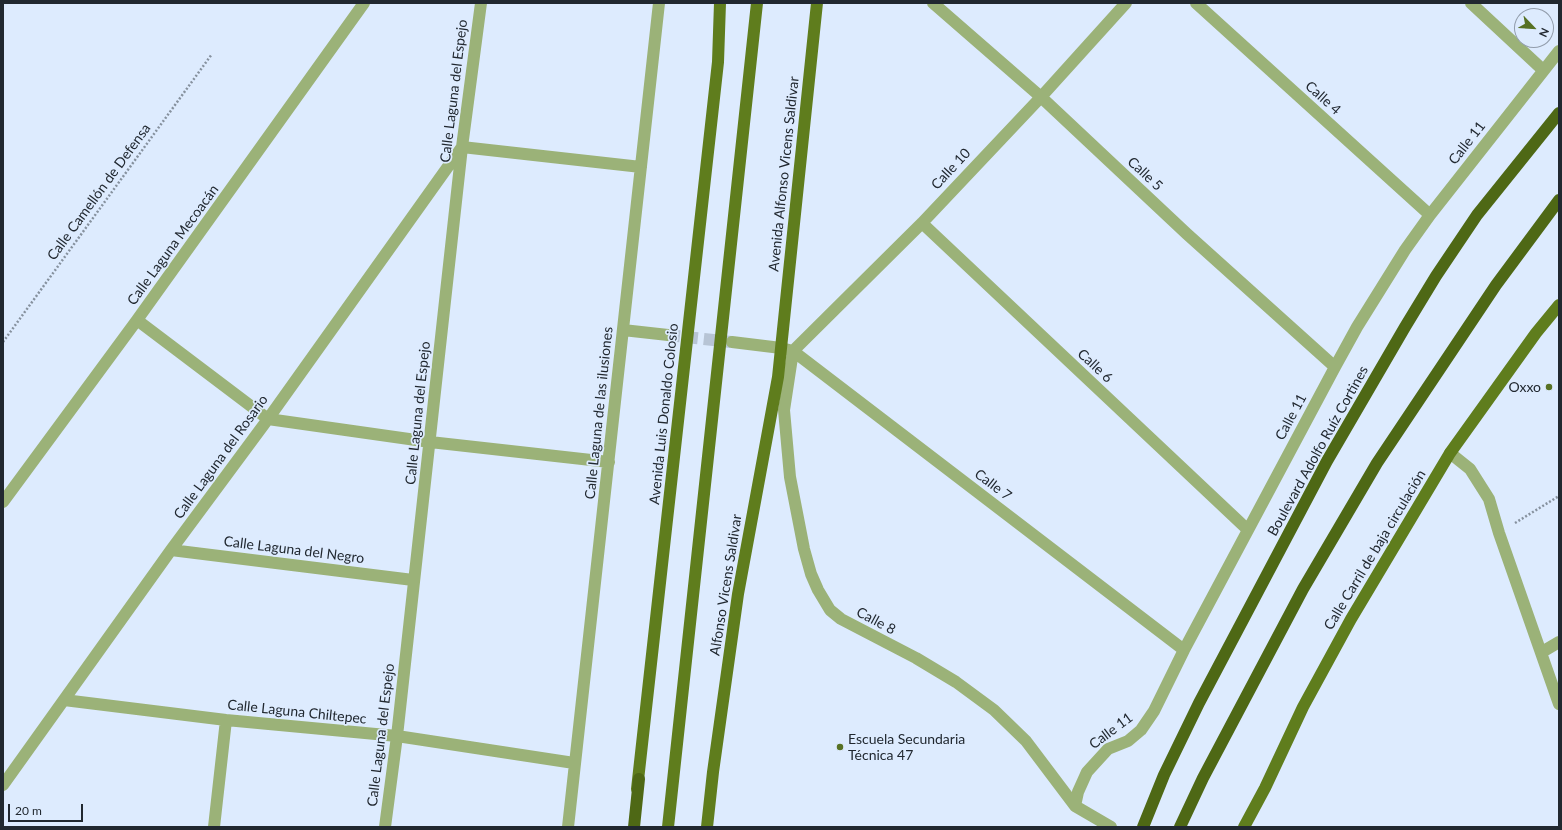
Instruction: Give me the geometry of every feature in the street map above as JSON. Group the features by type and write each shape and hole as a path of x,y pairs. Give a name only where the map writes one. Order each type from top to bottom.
{"highway":[{"name":"Boulevard Adolfo Ruíz Cortines","path":"1142,827 1199,702 1327,462 1405,326 1436,276 1477,215 1559,113"},
{"path":"1180,827 1206,771 1303,589 1376,463 1496,285 1559,200"},
{"path":"634,827 639,778"}],"main road":[{"name":"Avenida Luis Donaldo Colosio","path":"630,827 639,778 717,70 720,3"},
{"path":"668,827 757,3"},
{"name":"Avenida Alfonso Vicens Saldivar","path":"781,348 817,3"},
{"name":"Calle Carril de baja circulación","path":"1244,827 1265,788 1302,706 1450,453 1536,333 1559,305"},
{"name":"Alfonso Vicens Saldivar","path":"707,827 713,772 738,594 778,377 781,348"}],"street":[{"name":"Calle Laguna Mecoacán","path":"3,502 137,320 364,3"},
{"name":"Calle Laguna del Espejo","path":"385,827 397,736 413,580 430,442 462,147 481,3"},
{"name":"Calle Laguna de las ilusiones","path":"568,827 658,3"},
{"name":"Calle 5","path":"933,3 1041,97 1187,234 1335,367"},
{"name":"Calle 10","path":"793,351 922,223 1041,97 1126,3"},
{"name":"Calle 4","path":"1196,3 1430,215"},
{"path":"1472,3 1543,70"},
{"name":"Calle 11","path":"1075,806 1078,792 1087,772 1108,749 1128,740 1141,730 1154,711 1184,650 1335,367 1381,288 1430,215 1559,51"},
{"path":"462,147 641,168"},
{"name":"Calle Laguna del Rosario","path":"3,785 171,550 268,419 462,147"},
{"name":"Calle 6","path":"922,223 1248,530"},
{"path":"137,320 268,419 430,442 609,462"},
{"path":"623,330 668,335"},
{"name":"Calle 7","path":"732,342 781,348 793,351 1184,650"},
{"name":"Calle 8","path":"793,351 784,410 790,476 810,574 824,602 830,610 841,619 916,658 956,682 994,710 1026,741 1075,806 1111,827"},
{"path":"1450,453 1470,468 1489,499 1499,533 1559,704"},
{"name":"Calle Laguna del Negro","path":"171,550 413,580"},
{"path":"1542,652 1559,642"},
{"name":"Calle Laguna Chiltepec","path":"64,700 226,720 397,736 574,763"},
{"path":"214,827 226,720"}],"path":[{"name":"Calle Camellón de Defensa","path":"3,342 212,54"},
{"path":"1499,533 1559,496"}],"tunnel":[{"path":"668,335 731,342"}],"place":[{"name":"Oxxo","path":"1549,387"},
{"name":"Escuela Secundaria Técnica 47","path":"840,747"}]}
